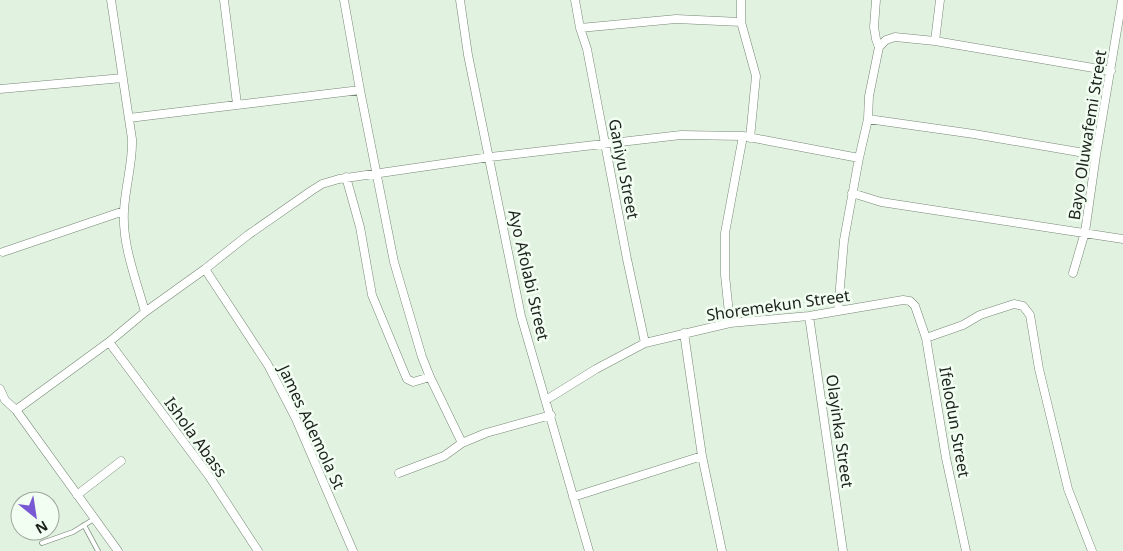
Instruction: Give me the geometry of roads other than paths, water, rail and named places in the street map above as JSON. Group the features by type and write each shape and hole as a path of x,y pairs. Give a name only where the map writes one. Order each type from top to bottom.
{"street":[{"path":"111,0 129,118 132,152 124,211 128,253 145,312"},
{"path":"224,0 237,104"},
{"path":"344,0 394,262 422,357 462,443"},
{"name":"Ayo Afolabi Street","path":"460,0 468,55 521,316 589,551"},
{"name":"Ganiyu Street","path":"575,0 580,28 587,49 645,343"},
{"path":"730,323 725,275 725,233 747,137 756,76 741,22 741,0"},
{"path":"838,311 844,240 868,119 869,96 879,47 874,27 876,0"},
{"path":"935,41 940,0"},
{"name":"Bayo Oluwafemi Street","path":"1073,273 1085,232 1122,0"},
{"path":"580,28 676,19 741,22"},
{"path":"879,47 886,40 895,38 935,41 1111,71"},
{"path":"0,89 123,78"},
{"path":"129,118 360,90"},
{"path":"868,119 1096,154"},
{"path":"16,410 109,342 145,312 322,184 346,177 377,172 681,135 747,137 859,158"},
{"path":"346,177 360,227 372,294 400,364 407,379 413,382 430,377"},
{"path":"852,193 881,202 1123,239"},
{"path":"3,252 124,211"},
{"name":"James Ademola St","path":"204,269 268,365 296,418 354,551"},
{"name":"Shoremekun Street","path":"546,400 596,369 645,343 730,323 808,316 903,300 910,301"},
{"name":"Ifelodun Street","path":"910,301 915,306 926,338 946,458 966,551"},
{"path":"926,338 963,325 980,315 1014,304 1023,306 1030,315 1039,369 1068,489 1092,551"},
{"name":"Olayinka Street","path":"808,316 843,551"},
{"path":"684,333 702,456 722,551"},
{"name":"Ishola Abass","path":"109,342 209,476 258,551"},
{"path":"0,389 5,400 16,410 118,551"},
{"path":"399,473 444,456 462,443 486,433 551,415"},
{"path":"573,497 702,456"},
{"path":"76,495 121,461"}],"lane":[{"path":"42,543 73,532 94,519"},
{"path":"84,525 98,551"}]}
